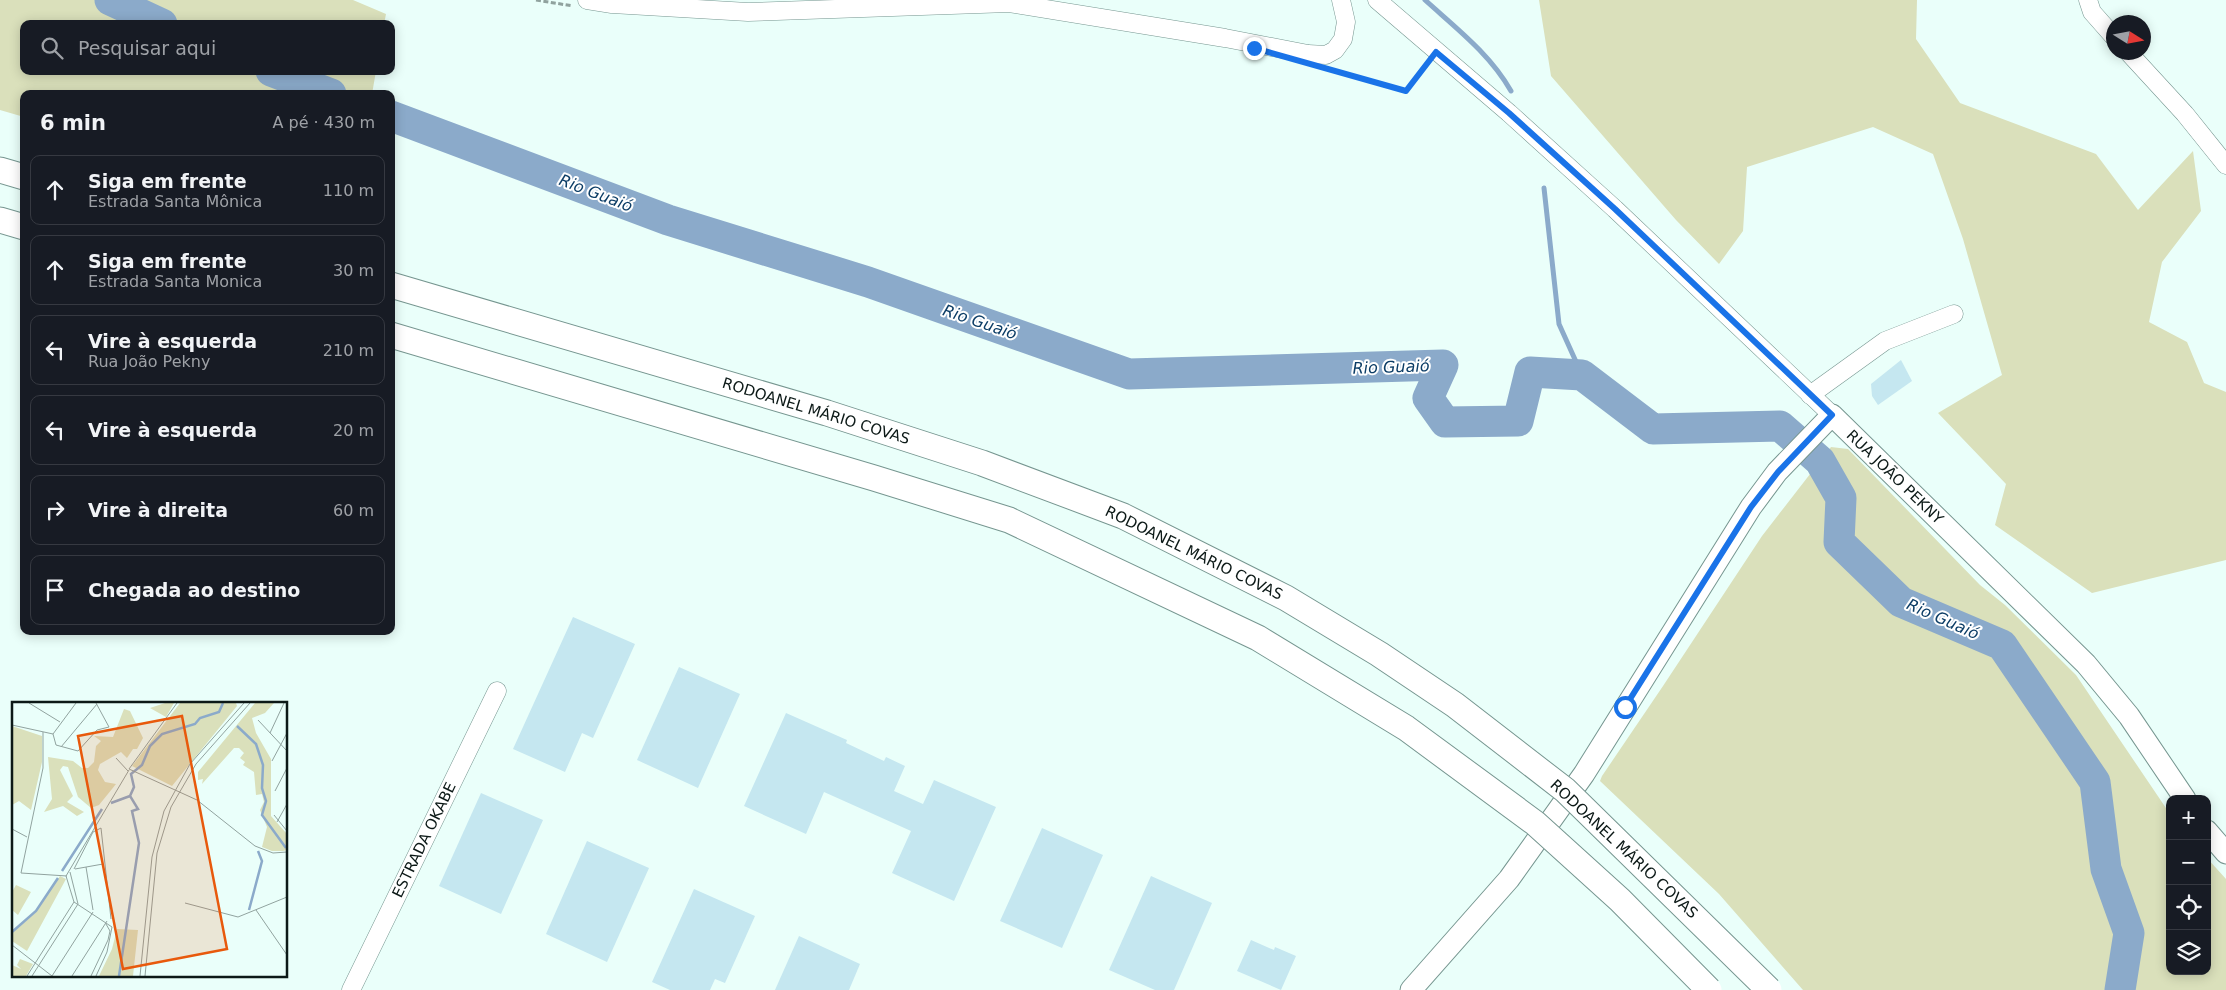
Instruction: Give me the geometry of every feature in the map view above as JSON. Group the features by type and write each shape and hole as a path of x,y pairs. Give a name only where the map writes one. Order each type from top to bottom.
{"highway":[{"path":"0,170 20,176"},
{"path":"0,220 20,226"},
{"name":"RODOANEL MÁRIO COVAS","path":"395,286 827,413 982,462 1123,516 1286,598 1379,654 1455,705 1565,790 1769,990"},
{"path":"395,336 864,475 1009,520 1258,638 1406,728 1535,823 1620,900 1709,990"}],"main road":[{"path":"1411,990 1509,879 1573,790 1751,507 1778,472 1825,422"},
{"name":"RUA JOÃO PEKNY","path":"1825,422 2086,664 2129,716 2182,795"},
{"path":"2211,836 2226,853"}],"street":[{"path":"587,0 612,4 748,12 1008,1 1308,54 1326,55 1335,50 1343,39 1346,22 1341,0"},
{"name":"RUA JOÃO PEKNY","path":"1377,0 1509,113 1615,209 1810,395 1825,422"},
{"path":"2088,0 2092,12 2106,28"},
{"path":"2135,60 2185,114 2226,165"},
{"path":"1810,395 1885,341 1954,314"},
{"name":"ESTRADA OKABE","path":"350,990 497,691"}],"path":[{"path":"1330,70 1406,91 1436,52"}],"green space":[{"path":"0,0 353,0 386,14 385,20 20,20 20,75 375,75 373,90 20,90 20,116 0,110"},
{"path":"1539,0 1917,0 1916,39 1960,103 2096,154 2138,210 2193,151 2201,211 2162,262 2149,322 2187,342 2204,383 2226,392 2226,560 2092,593 1995,525 2006,484 1938,413 2002,375 1963,239 1933,154 1873,127 1747,167 1743,231 1719,264 1676,220 1551,76"},
{"path":"1831,447 1848,449 1980,585 2005,605 2076,675 2166,808 2166,975 2211,975 2211,862 2226,879 2226,990 1803,990 1719,894 1600,781 1762,536"}],"building":[{"path":"1901,360 1912,381 1878,405 1872,396 1871,384"},
{"path":"573,617 635,644 593,738 582,733 565,772 513,749"},
{"path":"679,667 740,694 698,788 637,760"},
{"path":"786,713 847,740 846,743 884,761 886,757 905,766 894,791 923,804 934,780 996,807 954,901 892,873 911,831 824,792 806,834 744,806"},
{"path":"481,793 543,820 501,914 439,886"},
{"path":"1042,828 1103,855 1062,948 1000,921"},
{"path":"587,841 649,868 607,962 546,934"},
{"path":"1151,876 1212,903 1174,990 1155,990 1109,970"},
{"path":"694,889 755,916 725,983 715,979 710,990 670,990 652,982"},
{"path":"799,936 860,964 849,990 775,990"},
{"path":"1251,940 1274,950 1275,947 1296,956 1281,990 1237,971"}],"waterway":[{"name":"Rio Guaió","path":"110,0 153,20"},
{"path":"1425,0 1483,53 1511,91"},
{"name":"Rio Guaió","path":"281,75 321,90"},
{"name":"Rio Guaió","path":"395,118 668,220 868,282 1129,374 1443,365 1428,398 1445,422 1518,421 1530,372 1582,375 1653,429 1780,426 1820,461 1841,498 1839,542 1901,602 2002,645 2095,782 2106,869 2129,933 2120,990"},
{"path":"1544,188 1559,324 1582,375"}],"route":[{"path":"1254,48 1406,91 1436,52 1509,113 1615,209 1832,415 1778,472 1751,507 1625,707"}]}
